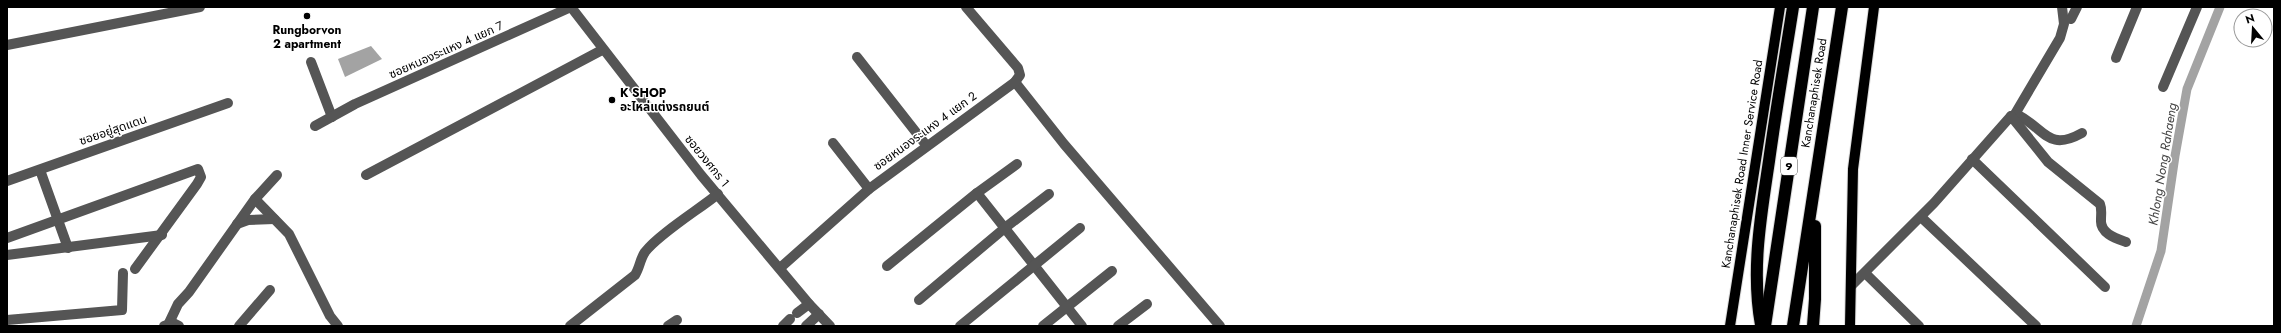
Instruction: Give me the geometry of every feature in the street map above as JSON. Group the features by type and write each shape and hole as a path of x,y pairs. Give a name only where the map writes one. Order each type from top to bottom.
{"highway":[{"path":"1761,326 1757,301 1756,266 1765,184 1793,7"},
{"name":"Kanchanaphisek Road","path":"1765,326 1813,7"},
{"name":"Kanchanaphisek Road","path":"1793,326 1842,7"},
{"path":"1813,326 1815,299 1815,189"}],"main road":[{"name":"Kanchanaphisek Road Inner Service Road","path":"1730,326 1780,7"},
{"path":"1850,326 1851,208 1853,169 1874,7"}],"street":[{"path":"7,44 200,7"},
{"name":"ซอยวงศกร 1","path":"571,7 602,50 718,194 809,304 830,326"},
{"name":"ซอยหนองระแหง 4 แยก 7","path":"315,126 355,104 571,7"},
{"path":"966,7 1018,68 1020,75 1015,82 1064,144 1220,326"},
{"path":"1851,286 1920,217 2013,115 2060,38 2064,24 2062,7"},
{"path":"2071,19 2077,7"},
{"path":"2116,58 2137,7"},
{"path":"2163,87 2196,7"},
{"path":"366,175 602,50"},
{"path":"857,57 926,145"},
{"path":"311,62 332,117"},
{"name":"ซอยหนองระแหง 4 แยก 2","path":"780,268 869,189 926,145 1015,82"},
{"name":"ซอยอยู่สุดแดน","path":"7,181 228,103"},
{"path":"2013,115 2024,118 2043,134 2056,141 2070,140 2082,133"},
{"path":"2013,115 2048,162 2100,204 2102,209 2100,222 2106,233 2126,242"},
{"path":"833,143 869,189"},
{"path":"1972,159 2105,287"},
{"path":"887,266 976,193 1017,164"},
{"path":"7,238 198,169 201,177 162,235 136,269"},
{"path":"40,170 68,248"},
{"path":"171,325 178,304 255,199 277,175"},
{"path":"976,193 1006,227 1082,326"},
{"path":"570,326 635,275 640,268 641,259 651,246 718,194"},
{"path":"919,300 1006,227 1049,194"},
{"path":"255,199 289,234 330,316 338,326"},
{"path":"1920,217 2036,326"},
{"path":"237,224 248,220 274,219"},
{"path":"960,326 1080,228"},
{"path":"7,256 162,235"},
{"path":"1044,326 1112,270"},
{"path":"7,320 122,310 123,273"},
{"path":"1865,273 1919,326"},
{"path":"239,326 270,290"},
{"path":"790,319 809,304"},
{"path":"1118,326 1147,304"},
{"path":"806,326 819,314"},
{"path":"668,326 677,320"}],"shaded area":[{"path":"371,46 382,59 345,77 338,59"}],"waterway":[{"name":"Khlong Nong Rahaeng","path":"2136,326 2161,251 2175,156 2187,89 2220,7"}],"place":[{"name":"Rungborvon 2 apartment","path":"307,16"},
{"name":"K SHOP อะไหล่แต่งรถยนต์","path":"612,100"}]}
